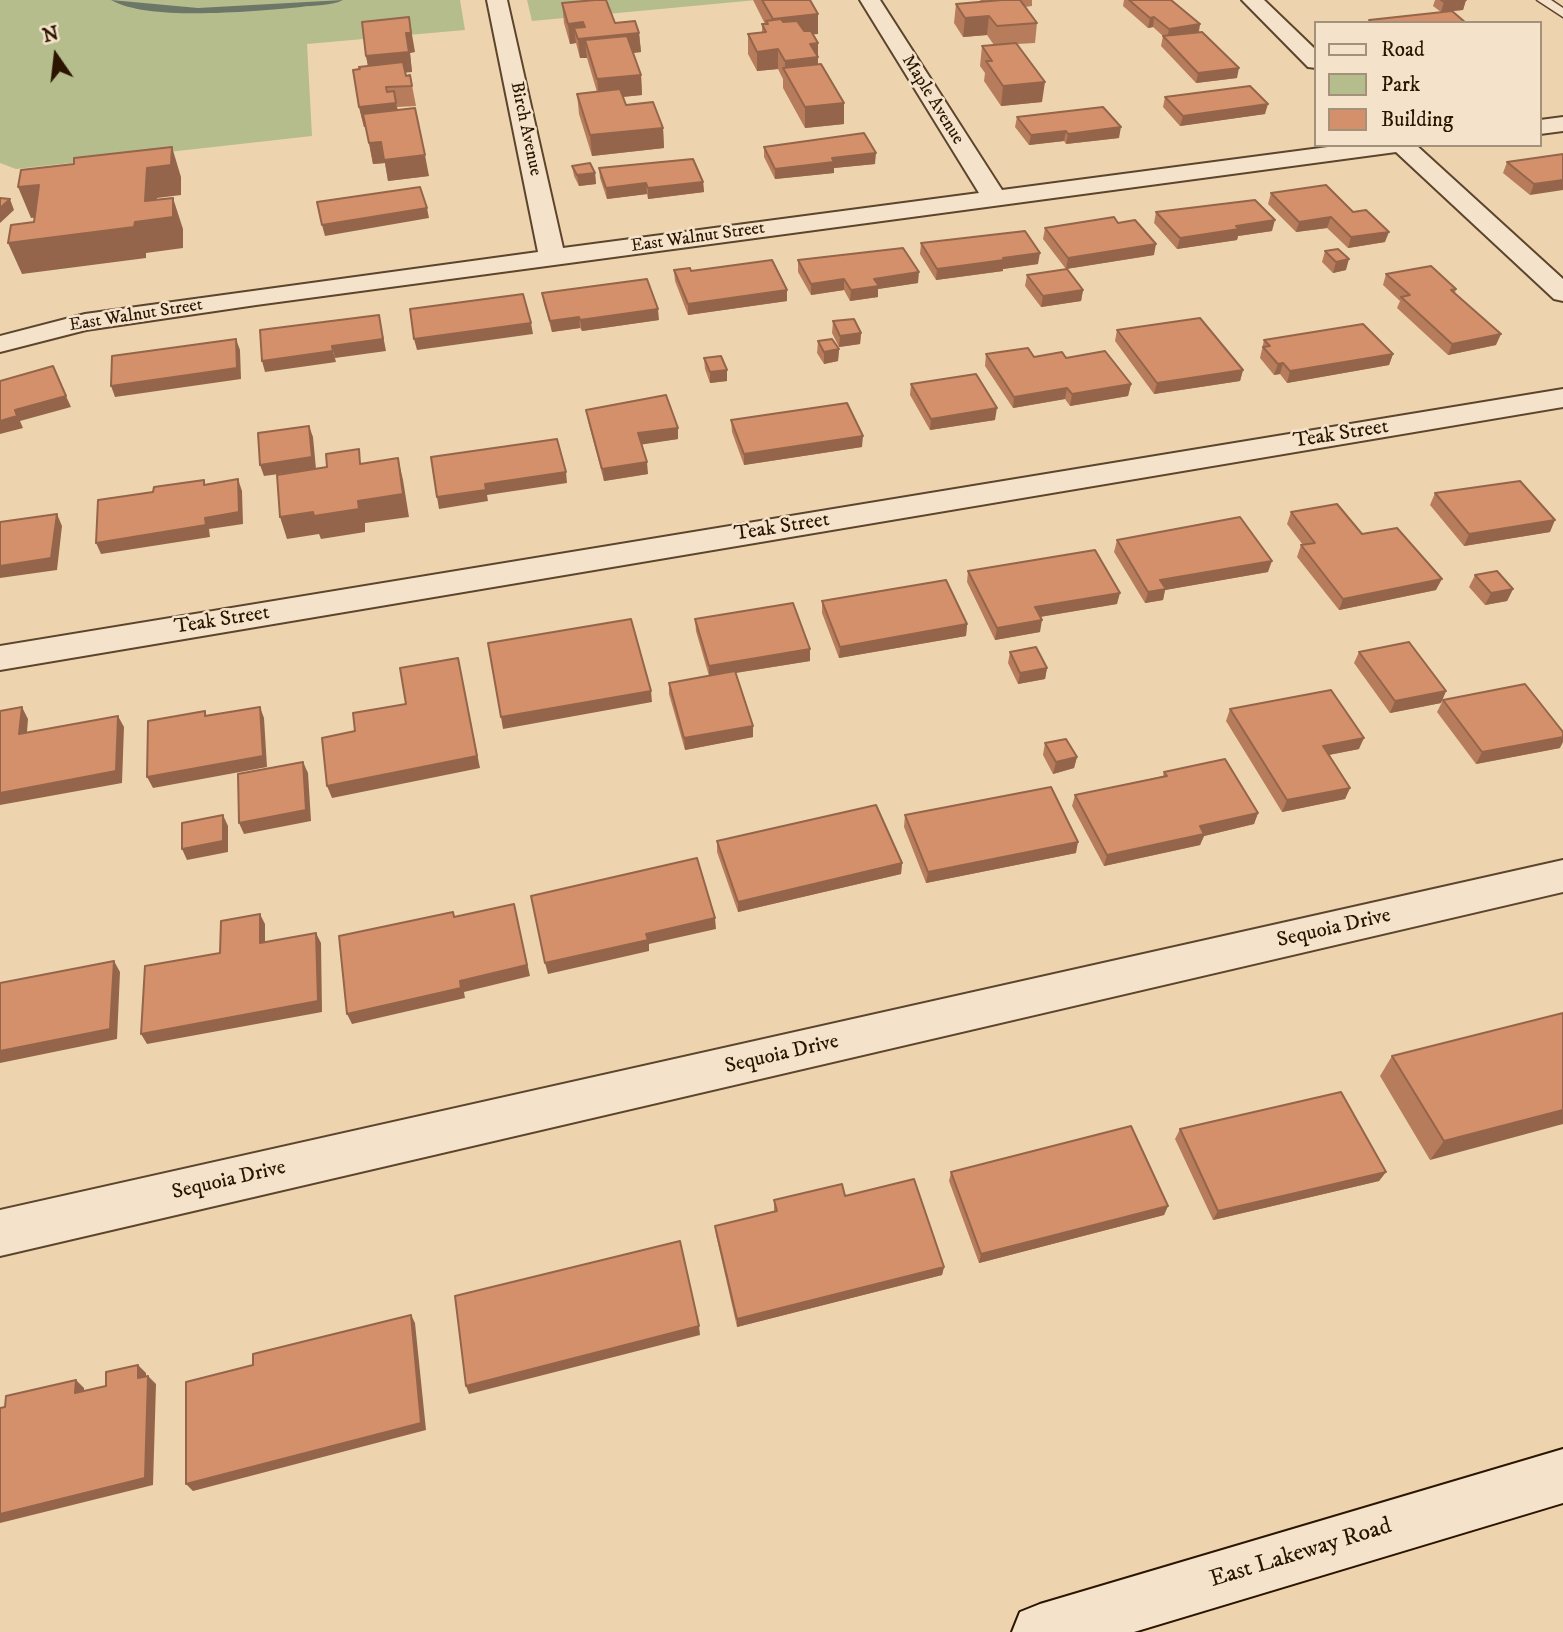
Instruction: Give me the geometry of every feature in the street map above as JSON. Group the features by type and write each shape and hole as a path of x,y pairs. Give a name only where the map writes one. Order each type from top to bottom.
{"street":[{"name":"Birch Avenue","path":"497,0 552,257"},
{"name":"Maple Avenue","path":"870,0 995,199"},
{"path":"1252,0 1314,60"},
{"path":"1542,127 1563,124"},
{"name":"East Walnut Street","path":"0,344 85,322 552,257 1385,147"},
{"path":"1402,147 1563,293"},
{"name":"Teak Street","path":"0,658 1563,398"},
{"name":"Sequoia Drive","path":"0,1233 1563,876"},
{"name":"East Lakeway Road","path":"1072,1628 1563,1476"}],"lane":[{"path":"1543,0 1563,13"}],"green space":[{"path":"0,0 460,0 465,30 307,44 312,136 16,169 0,163"},
{"path":"527,0 757,0 532,21"}],"building":[{"path":"606,0 615,23 635,21 639,33 578,39 574,28 585,27 583,22 568,24 562,3"},
{"path":"762,0 810,0 818,14 773,19"},
{"path":"1020,0 1037,23 997,26 989,16 965,18 956,4"},
{"path":"1129,0 1171,0 1200,24 1169,29 1154,17 1150,18"},
{"path":"1452,11 1464,21 1370,21"},
{"path":"409,17 411,33 406,33 409,52 366,56 362,22"},
{"path":"781,19 783,22 797,21 804,31 811,31 818,43 810,44 818,57 785,61 778,49 757,52 748,34 766,32 762,24"},
{"path":"1202,32 1239,68 1198,73 1163,36"},
{"path":"627,36 641,75 597,79 585,40"},
{"path":"1016,43 1045,82 1003,86 986,61 992,61 982,46"},
{"path":"403,62 406,76 410,75 412,86 386,87 387,92 394,91 396,103 359,107 353,70"},
{"path":"821,64 844,103 805,107 783,68"},
{"path":"1250,86 1268,104 1183,116 1165,97"},
{"path":"620,89 626,105 653,102 663,128 590,135 577,94"},
{"path":"1103,107 1121,127 1068,134 1066,131 1031,135 1017,117"},
{"path":"415,108 425,155 384,160 381,142 369,143 363,114"},
{"path":"864,133 876,153 832,158 834,162 775,169 764,147"},
{"path":"172,147 171,165 147,168 145,201 173,198 173,217 135,222 134,227 8,243 11,225 34,222 39,185 18,187 21,170 74,164 74,158"},
{"path":"1563,154 1563,180 1534,184 1507,162"},
{"path":"693,159 703,182 648,188 646,183 606,188 599,168"},
{"path":"590,163 595,173 577,175 572,166"},
{"path":"1326,185 1353,212 1366,210 1389,232 1351,237 1331,217 1299,222 1271,193"},
{"path":"420,187 427,208 322,225 317,202"},
{"path":"0,198 10,199 0,208"},
{"path":"1255,200 1275,220 1236,226 1239,229 1180,238 1156,212"},
{"path":"1114,217 1118,223 1135,220 1156,244 1068,258 1045,228"},
{"path":"1025,231 1040,253 937,269 921,243"},
{"path":"903,248 919,272 874,279 879,286 851,290 844,279 811,284 798,260"},
{"path":"1338,249 1349,259 1336,262 1325,251"},
{"path":"772,260 787,290 688,304 674,270 690,268 691,271"},
{"path":"1431,266 1456,289 1451,290 1501,334 1452,344 1401,297 1410,295 1386,274"},
{"path":"1067,269 1083,290 1043,296 1027,275"},
{"path":"647,279 658,309 580,320 579,317 550,321 542,293"},
{"path":"523,294 531,323 414,339 410,309"},
{"path":"379,315 383,339 332,346 333,351 262,361 260,330"},
{"path":"1200,318 1243,370 1157,383 1117,330"},
{"path":"854,319 861,333 840,336 833,321"},
{"path":"1363,324 1393,354 1290,371 1283,363 1278,364 1263,347 1270,346 1264,340"},
{"path":"236,339 237,368 111,386 112,356"},
{"path":"832,339 839,349 824,352 818,341"},
{"path":"1028,348 1034,357 1062,352 1066,358 1105,351 1131,384 1072,394 1067,388 1014,397 986,354"},
{"path":"721,356 727,370 710,372 704,358"},
{"path":"53,366 66,396 15,410 17,416 0,421 0,381"},
{"path":"976,374 997,408 931,419 911,384"},
{"path":"666,395 678,428 638,433 647,462 602,469 586,410"},
{"path":"847,403 863,436 744,454 731,420"},
{"path":"309,426 312,457 260,465 258,433"},
{"path":"557,439 566,472 485,484 486,490 437,497 431,457"},
{"path":"359,449 360,464 398,458 403,494 358,501 359,509 314,516 313,512 280,517 277,475 327,467 326,454"},
{"path":"238,479 239,512 205,518 206,525 96,543 98,500 153,492 154,487 204,480 204,485"},
{"path":"1520,481 1555,520 1469,534 1435,493"},
{"path":"1337,504 1362,534 1397,528 1442,579 1343,599 1301,545 1315,543 1291,512"},
{"path":"57,514 51,558 0,566 0,522"},
{"path":"1240,517 1272,561 1160,580 1166,589 1148,592 1117,540"},
{"path":"1095,550 1120,593 1035,607 1042,620 997,628 968,571"},
{"path":"1497,571 1513,589 1491,593 1475,575"},
{"path":"946,580 967,624 840,647 822,601"},
{"path":"793,603 810,649 709,666 695,619"},
{"path":"631,619 651,691 501,717 488,643"},
{"path":"1409,642 1446,691 1395,701 1359,652"},
{"path":"1036,647 1047,668 1020,673 1010,652"},
{"path":"458,658 477,756 327,786 322,738 355,731 353,713 406,704 400,668"},
{"path":"735,671 753,726 684,738 669,683"},
{"path":"1525,684 1563,732 1563,737 1482,752 1443,700"},
{"path":"1331,690 1364,738 1323,746 1350,788 1287,800 1230,709"},
{"path":"22,707 19,734 118,716 116,771 0,793 0,711"},
{"path":"260,707 263,756 147,777 148,721 205,711 205,716"},
{"path":"1066,739 1077,757 1056,762 1045,743"},
{"path":"1225,759 1258,813 1200,826 1204,834 1107,855 1075,795 1167,776 1164,772"},
{"path":"303,762 306,810 239,823 238,774"},
{"path":"1051,787 1078,842 928,872 905,815"},
{"path":"876,805 902,863 738,902 717,841"},
{"path":"223,815 223,841 182,849 182,823"},
{"path":"697,858 715,918 646,934 648,940 545,963 531,896"},
{"path":"514,904 527,965 460,981 461,988 347,1014 339,936 453,912 454,917"},
{"path":"260,914 260,943 316,933 318,1001 141,1034 145,966 220,953 221,921"},
{"path":"114,961 110,1029 0,1051 0,983"},
{"path":"1563,1013 1563,1110 1444,1141 1392,1056"},
{"path":"1341,1092 1386,1172 1218,1211 1180,1129"},
{"path":"1131,1126 1168,1206 981,1254 951,1172"},
{"path":"914,1179 944,1267 737,1319 715,1226 777,1211 774,1200 842,1184 845,1196"},
{"path":"680,1241 699,1326 466,1386 455,1296"},
{"path":"411,1315 421,1423 186,1484 186,1382 253,1365 253,1354"},
{"path":"138,1365 138,1378 148,1376 145,1478 0,1514 0,1408 5,1407 6,1396 76,1380 75,1393 106,1386 106,1372"}],"waterway":[{"path":"115,0 142,6 198,11 339,0"}]}
